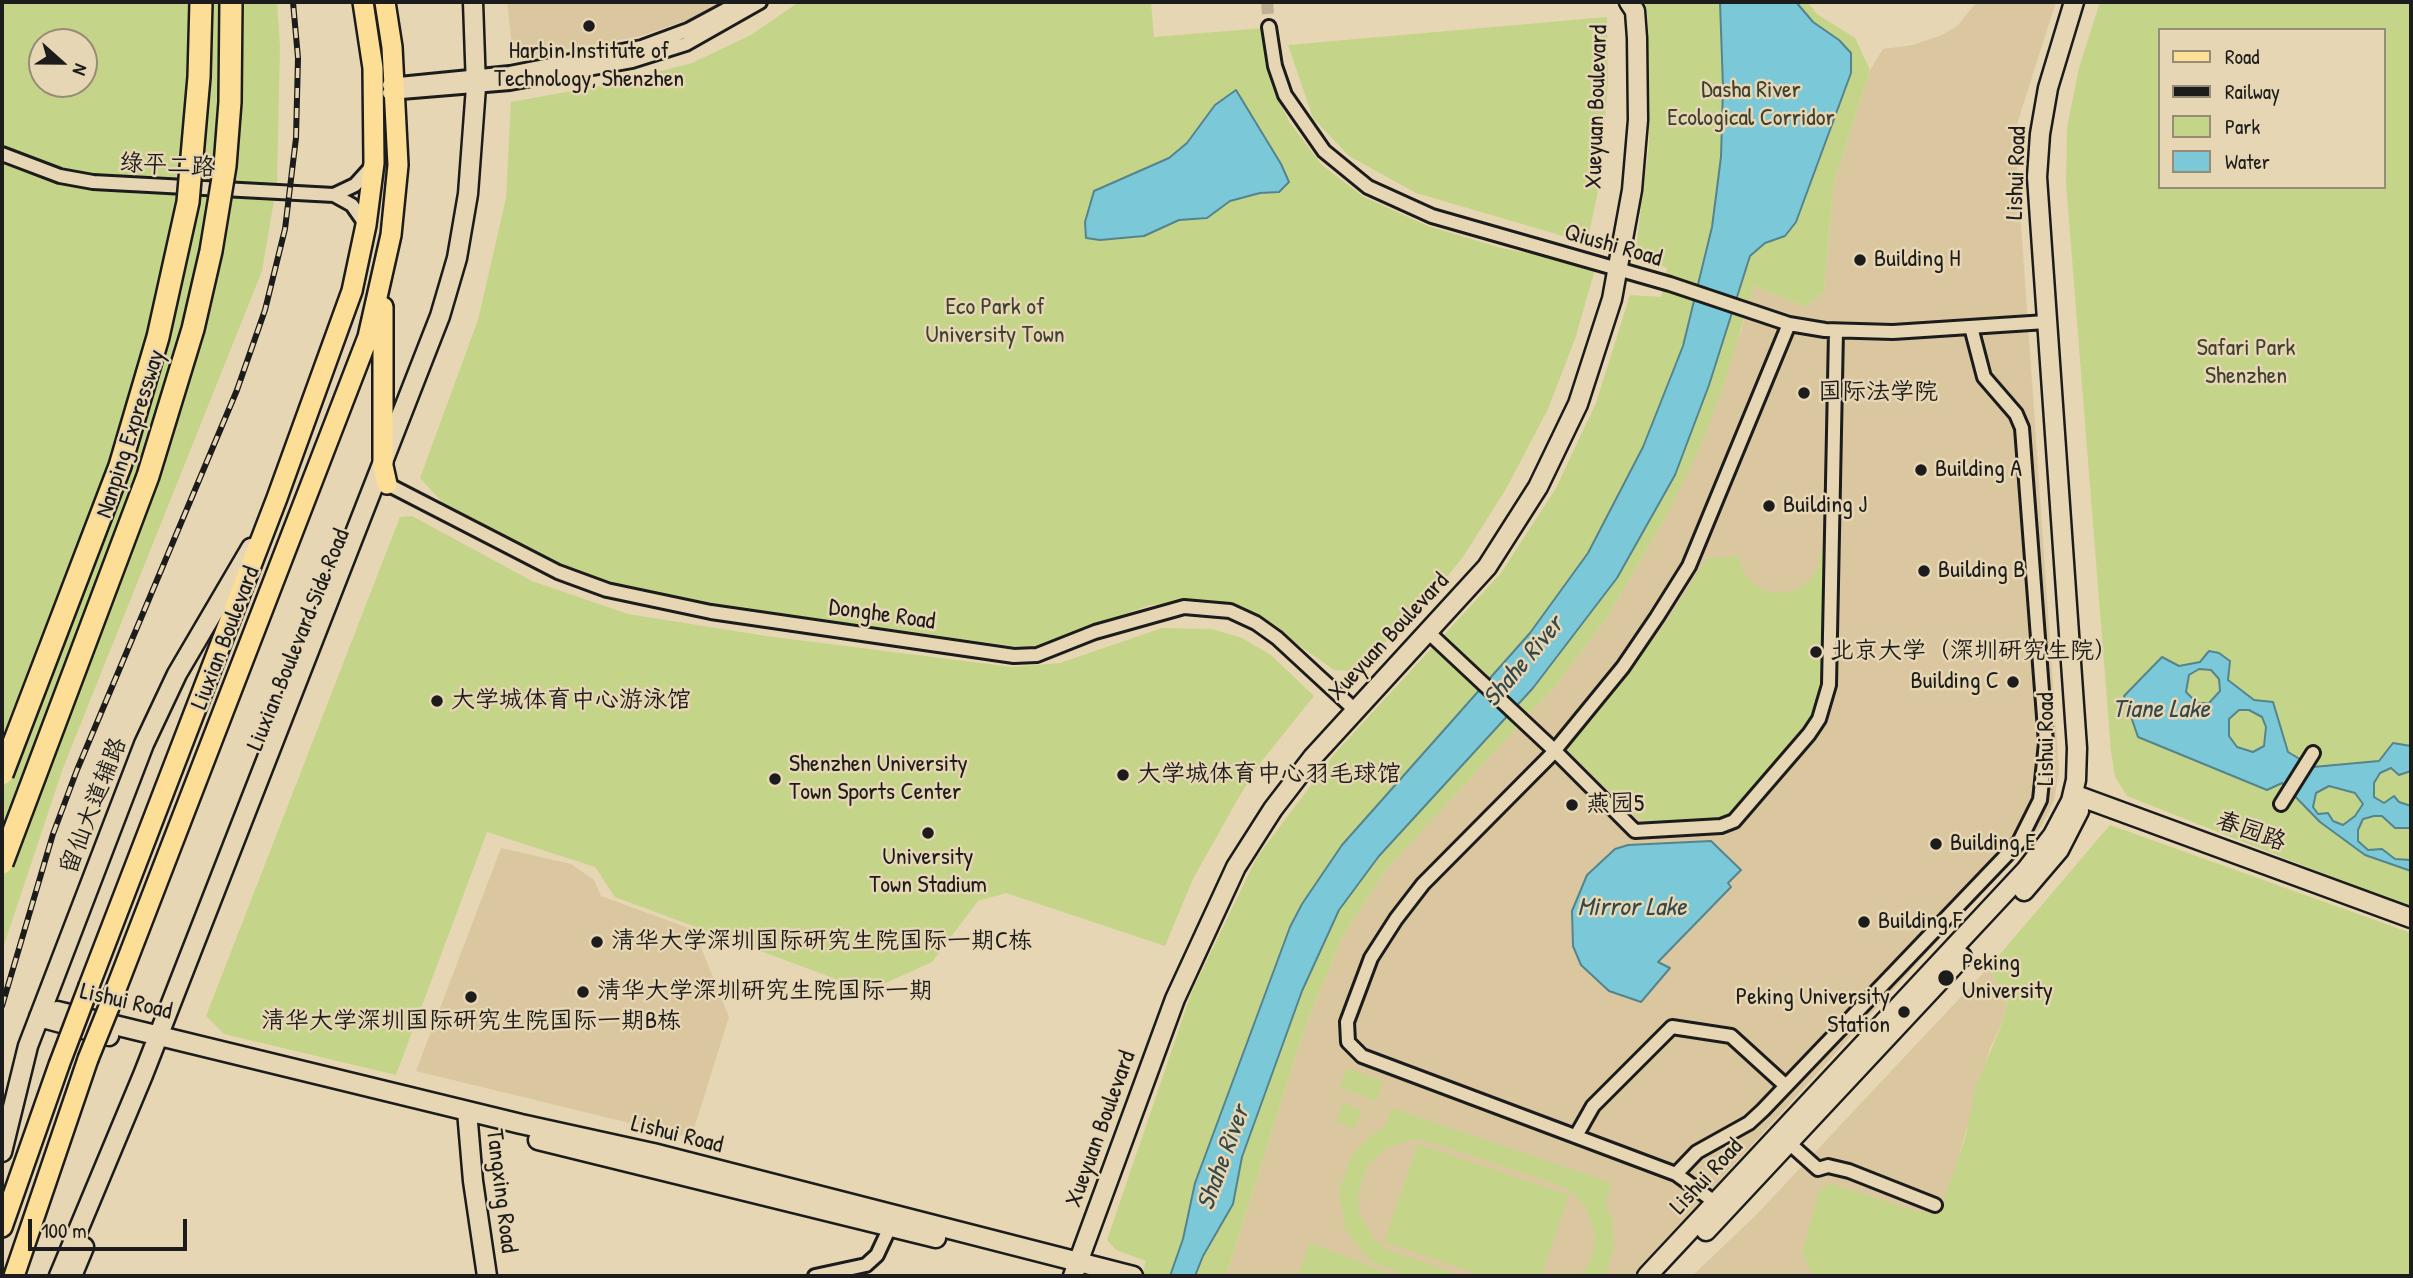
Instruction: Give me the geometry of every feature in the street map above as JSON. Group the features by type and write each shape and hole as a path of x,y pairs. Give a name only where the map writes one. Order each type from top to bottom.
{"highway":[{"name":"Nanping Expressway","path":"2,775 120,466 158,337 188,202 199,77 201,2"},
{"name":"Nanping Expressway","path":"2,863 148,476 192,328 211,251 225,166 231,2"}],"main road":[{"name":"Liuxian Boulevard","path":"2,1227 59,1065 340,330 366,226 374,163 374,91 363,2"},
{"name":"Liuxian Boulevard","path":"14,1276 88,1059 359,365 384,272 398,165 395,89 385,2"},
{"name":"Liuxian Boulevard Side Road","path":"473,2 482,81"},
{"name":"Liuxian Boulevard Side Road","path":"72,1276 151,1078 161,1042 385,475 439,351 467,258 478,197 482,2"},
{"name":"Lishui Road","path":"1647,1276 2026,870 2078,796 2077,748 2038,215 2040,134 2048,88 2074,2"},
{"name":"Lishui Road","path":"1662,1276 2040,873 2066,837 2088,751 2046,188 2048,134 2056,91 2084,2"},
{"name":"Xueyuan Boulevard","path":"1073,1270 1162,999 1203,908 1271,793 1308,744 1428,632 1493,559 1554,458 1595,358 1613,268 1626,108 1624,12 1629,3"},
{"name":"Xueyuan Boulevard","path":"1351,706 1472,568 1516,504 1547,446 1576,379 1613,268"},
{"path":"384,272 385,475"},
{"name":"留仙大道辅路","path":"2,1152 21,1069 39,1017 159,710 277,498"},
{"name":"春园路","path":"2078,796 2411,918"},
{"name":"Lishui Road","path":"39,1017 57,1011 161,1042 467,1117 890,1227 1073,1270 1125,1274"},
{"path":"59,1276 161,1042"},
{"name":"Lishui Road","path":"467,1117 653,1153 1073,1270"},
{"name":"Tangxing Road","path":"467,1117 487,1276"}],"street":[{"path":"482,81 642,47 688,30 740,2"},
{"path":"374,91 605,67 653,56 703,36 760,2"},
{"name":"Qiushi Road","path":"1269,27 1275,66 1285,95 1310,134 1345,171 1398,202 1432,216 1670,284 1789,324 1836,331 2046,322"},
{"name":"绿平二路","path":"2,154 60,176 93,183 334,195"},
{"path":"334,195 355,186 374,163"},
{"path":"334,195 352,205 366,226"},
{"path":"1716,1203 1676,1174 1362,1056 1354,1051 1346,1034 1351,1007 1371,958 1396,919 1423,884 1554,750 1623,667 1689,565 1789,324"},
{"path":"1676,1174 1697,1152 1749,1123 1786,1086 2019,842 2040,800 2046,743 2022,428 2015,414 1983,377 1971,327"},
{"path":"1428,632 1537,733 1635,831 1721,826 1734,821 1809,734 1819,719 1829,685 1836,331"},
{"name":"Donghe Road","path":"385,475 558,572 607,590 711,612 1014,656 1037,655 1108,628 1184,607 1230,611 1256,623 1277,638 1351,706"},
{"path":"2281,804 2313,753"},
{"path":"1576,1136 1593,1106 1672,1027 1731,1035 1786,1086"},
{"path":"1788,1143 1818,1169 1828,1166 1849,1171 1935,1205"},
{"path":"815,1276 866,1265 877,1255 890,1227"}],"shaded area":[{"name":"Harbin Institute of Technology, Shenzhen","path":"507,2 723,2 696,17 641,36 523,57 512,46"},
{"name":"北京大学（深圳研究生院）","path":"1977,2 2056,2 2017,124 2017,166 2059,771 2054,801 2041,827 1633,1276 1226,1276 1304,1030 1342,937 1386,870 1556,685 1606,619 1667,515 1741,331 1754,286 1806,307 1824,292 1833,185 1870,70 1883,49 1913,45 1942,35 1957,26"},
{"name":"清华大学深圳研究生院国际一期","path":"501,848 571,864 594,880 601,896 694,930 729,1017 691,1138 416,1071"},
{"path":"1989,967 2007,1002 2003,1021 1990,1048 1947,1197 1917,1276 1692,1276 1756,1215"}],"green space":[{"path":"2,2 277,2 280,46 277,183 262,271 63,768 2,951"},
{"name":"Eco Park of University Town","path":"799,2 1151,2 1154,37 1264,28 1267,63 1273,89 1290,123 1322,165 1364,197 1428,226 1501,248 1596,266 1575,339 1548,409 1506,489 1463,557 1416,615 1353,671 1334,670 1249,610 1194,599 1147,606 1033,649 642,594 544,557 443,503 420,478 478,320 506,198 511,102 610,84 692,63 751,35"},
{"name":"Dasha River Ecological Corridor","path":"1645,2 1807,2 1817,14 1855,38 1870,70 1833,185 1824,292 1806,307 1754,286 1723,387 1702,442 1667,515 1606,619 1556,685 1386,870 1342,937 1304,1030 1226,1276 1142,1276 1146,1261 1116,1250 1107,1240 1192,991 1257,857 1335,753 1501,573 1556,488 1596,403 1630,295 1661,297 1667,268 1640,260 1636,248 1649,145 1648,24"},
{"name":"Safari Park Shenzhen","path":"2100,2 2411,2 2411,908 2127,796 2115,777 2066,183 2067,128 2079,68"},
{"path":"1607,17 1608,82 1604,132 1597,196 1587,243 1416,193 1349,156 1313,118 1288,45"},
{"name":"Shenzhen University Town Sports Center","path":"412,516 532,581 628,614 766,636 1012,667 1060,663 1162,628 1212,629 1242,638 1271,655 1314,696 1261,762 1239,797 1193,879 1165,946 1006,893 978,901 932,962 868,991 615,897 595,867 487,832 396,1075 224,1034 206,1016 400,517"},
{"path":"1821,550 1827,550 1825,679 1813,715 1728,816 1650,824 1638,817 1566,749 1662,629 1707,558 1738,556 1743,571 1753,583 1766,591 1782,593 1798,589 1810,580 1819,566"},
{"path":"2110,825 2411,933 2411,1276 1813,1276 1802,1253 1820,1189 1831,1184 1919,1212 1940,1212 1965,1138 1976,1086 2003,1021 2007,1002 1989,967"},
{"path":"1347,1068 1383,1082 1376,1101 1340,1087"},
{"path":"1343,1103 1361,1110 1355,1128 1336,1122"},
{"path":"1392,1108 1612,1183 1605,1203 1612,1220 1614,1246 1605,1276 1582,1276 1593,1254 1595,1235 1586,1207 1573,1193 1556,1184 1416,1139 1388,1147 1367,1166 1358,1193 1359,1213 1373,1238 1388,1250 1463,1276 1404,1276 1369,1260 1345,1229 1339,1192 1351,1156 1369,1137 1385,1127"},
{"path":"1418,1144 1569,1195 1541,1276 1483,1276 1384,1242"},
{"path":"1310,1243 1396,1276 1310,1276 1299,1272"}],"water":[{"name":"Shahe River","path":"1720,2 1796,2 1813,22 1839,40 1851,53 1851,73 1796,222 1785,236 1765,243 1750,256 1709,385 1675,475 1617,578 1533,688 1379,856 1339,910 1302,991 1242,1157 1233,1204 1203,1256 1195,1276 1170,1276 1183,1239 1195,1183 1290,927 1302,904 1342,845 1530,633 1588,553 1643,447 1683,346 1712,227 1721,157 1723,87"},
{"path":"1236,90 1289,182 1279,192 1260,193 1230,201 1207,218 1179,220 1144,236 1100,240 1086,238 1085,222 1094,191 1169,158 1187,143 1215,105"},
{"name":"Tiane Lake","path":"2209,651 2219,653 2230,661 2228,680 2254,700 2273,702 2288,752 2313,767 2379,761 2393,743 2411,746 2411,771 2399,775 2391,768 2380,773 2374,783 2374,797 2384,803 2394,796 2399,802 2411,806 2411,828 2395,828 2382,816 2374,816 2363,819 2358,830 2358,841 2368,850 2382,849 2395,859 2411,860 2411,871 2365,855 2320,822 2282,783 2267,790 2138,737 2124,696 2162,657 2179,666 2200,662","holes":["2199,669 2211,670 2219,679 2220,691 2209,703 2197,703 2186,692 2189,675","2239,710 2249,710 2262,717 2266,727 2264,746 2253,752 2237,747 2229,736 2229,719","2329,786 2355,793 2363,804 2355,816 2343,825 2333,821 2328,813 2318,814 2313,807 2316,793"]},
{"name":"Mirror Lake","path":"1711,841 1741,870 1728,883 1731,887 1658,962 1670,968 1641,1002 1609,991 1581,965 1573,946 1572,911 1587,875 1615,849 1628,845"}],"tunnel":[{"path":"1267,2 1269,27"}],"railway":[{"path":"2,1006 53,834 77,770 237,390 265,310 285,229 296,138 298,58 293,2"}],"place":[{"name":"Harbin Institute of Technology, Shenzhen","path":"589,26"},
{"name":"Building H","path":"1860,260"},
{"name":"国际法学院","path":"1804,393"},
{"name":"Building A","path":"1921,470"},
{"name":"Building J","path":"1769,506"},
{"name":"Building B","path":"1924,571"},
{"name":"北京大学（深圳研究生院）","path":"1816,652"},
{"name":"Building C","path":"2013,682"},
{"name":"大学城体育中心游泳馆","path":"437,701"},
{"name":"大学城体育中心羽毛球馆","path":"1123,775"},
{"name":"Shenzhen University Town Sports Center","path":"775,779"},
{"name":"燕园5","path":"1572,805"},
{"name":"University Town Stadium","path":"928,833"},
{"name":"Building E","path":"1936,844"},
{"name":"Building F","path":"1864,922"},
{"name":"清华大学深圳国际研究生院国际一期C栋","path":"597,942"},
{"name":"Peking University","path":"1946,978"},
{"name":"清华大学深圳研究生院国际一期","path":"583,992"},
{"name":"清华大学深圳国际研究生院国际一期B栋","path":"471,997"},
{"name":"Peking University Station","path":"1904,1012"}]}
